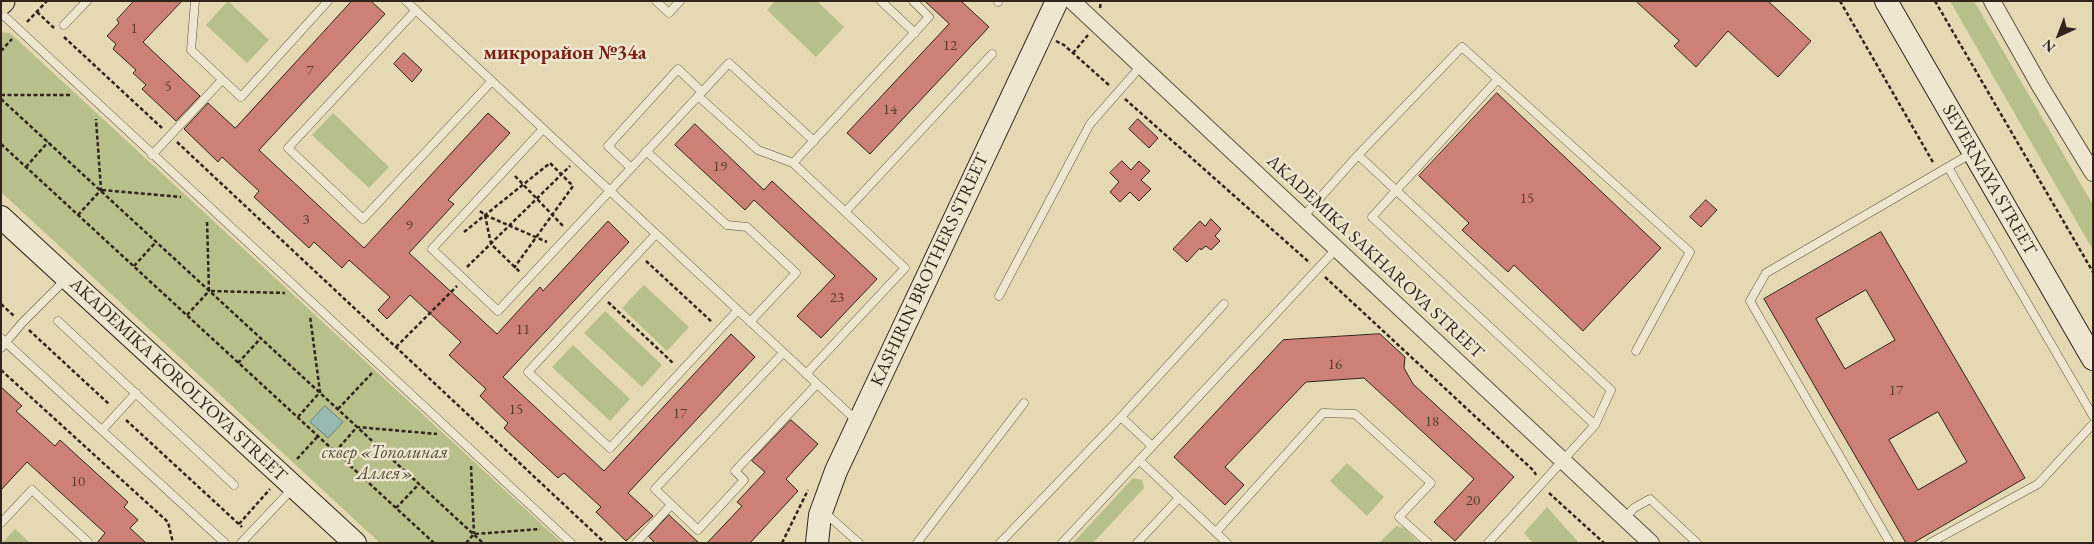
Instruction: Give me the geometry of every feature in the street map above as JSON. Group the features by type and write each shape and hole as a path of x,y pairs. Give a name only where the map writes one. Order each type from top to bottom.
{"street":[{"name":"KASHIRIN BROTHERS STREET","path":"817,543 822,510 836,470 1057,1"},
{"name":"AKADEMIKA SAKHAROVA STREET","path":"1072,1 1652,543"},
{"name":"SEVERNAYA STREET","path":"1886,1 2093,359"},
{"path":"1992,1 2093,173"},
{"name":"AKADEMIKA KOROLYOVA STREET","path":"1,217 355,543"}],"lane":[{"path":"64,25 87,1"},
{"path":"195,1 191,50 241,97 328,1"},
{"path":"406,1 858,421"},
{"path":"656,1 669,13 680,1"},
{"path":"881,1 914,33"},
{"path":"793,163 929,17 913,1"},
{"path":"416,10 288,148 294,154 364,219 492,81"},
{"path":"1,13 570,543"},
{"path":"1303,217 1462,47 1690,252 1636,351"},
{"path":"845,212 992,54"},
{"path":"543,129 432,249 498,310 729,63 814,141"},
{"path":"999,296 1090,124 1141,66"},
{"path":"631,168 608,146 678,70 758,150 793,163 905,268 806,374"},
{"path":"1498,79 1372,217 1596,425"},
{"path":"152,155 222,80"},
{"path":"646,151 727,225 747,227 796,273 750,322"},
{"path":"1890,543 1750,301 1766,273 1973,152"},
{"path":"1358,156 1611,390 1596,425 1488,543"},
{"path":"1948,167 2093,416"},
{"path":"656,234 528,372 610,448 738,310"},
{"path":"1062,543 1336,248"},
{"path":"67,277 3,343 102,430 225,543"},
{"path":"1000,543 1121,417 1224,304"},
{"path":"58,321 234,484"},
{"path":"783,353 655,489 698,530 744,480 735,471 817,384"},
{"path":"102,430 136,393"},
{"path":"917,543 1024,403"},
{"path":"1216,532 1323,413 1355,414 1431,483 1399,517 1428,543"},
{"path":"1121,417 1152,446"},
{"path":"1930,543 2038,484 2093,424"},
{"path":"1138,460 1227,543"},
{"path":"241,543 294,486"},
{"path":"1,523 32,490 87,543"},
{"path":"1137,543 1179,498"},
{"path":"1625,518 1634,508 1650,499 1698,543"},
{"path":"636,543 671,505"},
{"path":"822,510 859,543"}],"path":[{"path":"1,51 47,1"},
{"path":"1935,1 2093,272"},
{"path":"37,12 605,543"},
{"path":"1042,34 1064,44 1317,270 1534,471 1540,485 1604,543"},
{"path":"1,97 71,95"},
{"path":"1,97 483,543"},
{"path":"78,215 100,190 96,119"},
{"path":"26,167 48,142"},
{"path":"1,144 434,543"},
{"path":"396,347 491,244 576,160"},
{"path":"437,254 550,163 573,186 514,268"},
{"path":"507,168 570,234"},
{"path":"100,190 181,196"},
{"path":"472,206 485,215 558,246"},
{"path":"485,215 491,244 527,280"},
{"path":"187,315 209,290 206,221"},
{"path":"134,266 156,242"},
{"path":"638,254 720,330"},
{"path":"209,290 285,293"},
{"path":"600,294 681,371"},
{"path":"1,304 249,533"},
{"path":"298,417 320,392 310,316"},
{"path":"238,363 261,338"},
{"path":"1,370 168,522 173,543"},
{"path":"338,409 372,373"},
{"path":"357,427 438,434"},
{"path":"335,452 357,427"},
{"path":"298,459 318,436"},
{"path":"471,465 474,534"},
{"path":"396,508 419,484"},
{"path":"239,524 272,488"},
{"path":"466,543 474,534 540,529"}],"green space":[{"path":"228,1 269,40 247,63 206,25"},
{"path":"775,1 817,1 844,27 816,57 767,10"},
{"path":"1950,1 1974,1 2093,205 2093,250"},
{"name":"сквер «Тополиная Аллея»","path":"1,32 10,33 562,543 380,543 1,192"},
{"path":"333,113 389,167 369,188 312,135"},
{"path":"644,285 689,327 667,351 622,308"},
{"path":"605,311 662,365 642,387 584,333"},
{"path":"573,345 630,399 610,421 552,367"},
{"path":"1347,463 1384,497 1367,516 1330,481"},
{"path":"1133,478 1142,480 1144,488 1093,543 1073,543"},
{"path":"1547,507 1579,543 1533,543 1524,533"},
{"path":"1396,526 1404,528 1419,543 1379,543"},
{"path":"15,529 30,543 2,543"}],"water":[{"path":"325,406 343,422 328,438 310,422"}],"building":[{"path":"134,1 182,1 143,42 200,96 176,121 142,89 146,85 133,73 136,70 113,49 116,44 107,36 119,23 117,20"},
{"path":"352,1 371,1 385,14 259,150 364,248 488,113 510,133 448,200 454,204 409,253 497,334 540,287 543,291 608,221 629,242 503,377 604,471 731,334 755,357 628,493 653,516 626,541 596,512 601,507 564,473 558,478 504,428 508,423 480,396 486,389 449,355 461,342 410,295 387,319 378,310 390,297 349,260 342,268 314,242 309,248 254,197 259,191 222,157 218,162 184,129 208,103 235,128"},
{"path":"925,1 961,1 989,27 870,154 847,133 949,24"},
{"path":"1636,1 1768,1 1811,41 1778,77 1728,31 1696,67 1674,46 1679,41"},
{"path":"404,53 422,70 412,82 394,64"},
{"path":"1497,93 1661,248 1583,331 1514,265 1508,272 1462,230 1469,223 1419,176"},
{"path":"1138,119 1158,138 1149,148 1129,129"},
{"path":"695,124 764,190 772,181 877,279 821,338 797,316 835,276 754,200 745,210 675,145"},
{"path":"1122,161 1131,170 1139,161 1150,171 1141,180 1151,189 1139,201 1130,192 1120,202 1110,192 1119,182 1110,173"},
{"path":"1706,200 1717,210 1701,227 1690,217"},
{"path":"1211,219 1221,229 1215,236 1220,241 1211,250 1206,246 1201,250 1200,248 1187,262 1173,249 1200,221 1205,226"},
{"path":"1881,232 2025,478 1913,543 1906,543 1764,299","holes":["1866,290 1895,340 1845,369 1816,319","1938,412 1967,462 1918,490 1889,440"]},
{"path":"1380,334 1405,357 1404,368 1413,384 1514,477 1455,541 1434,522 1474,479 1364,378 1306,382 1225,467 1244,485 1225,505 1174,457 1283,340"},
{"path":"1,387 22,406 16,411 55,446 60,440 128,502 124,507 138,520 130,528 146,543 97,543 105,533 27,462 1,490"},
{"path":"791,420 818,444 786,479 798,491 750,543 707,543 742,506 737,502 765,472 752,461"},
{"path":"669,515 699,543 655,543 649,537"}],"district":[{"name":"микрорайон №34а","path":"565,54"}]}
